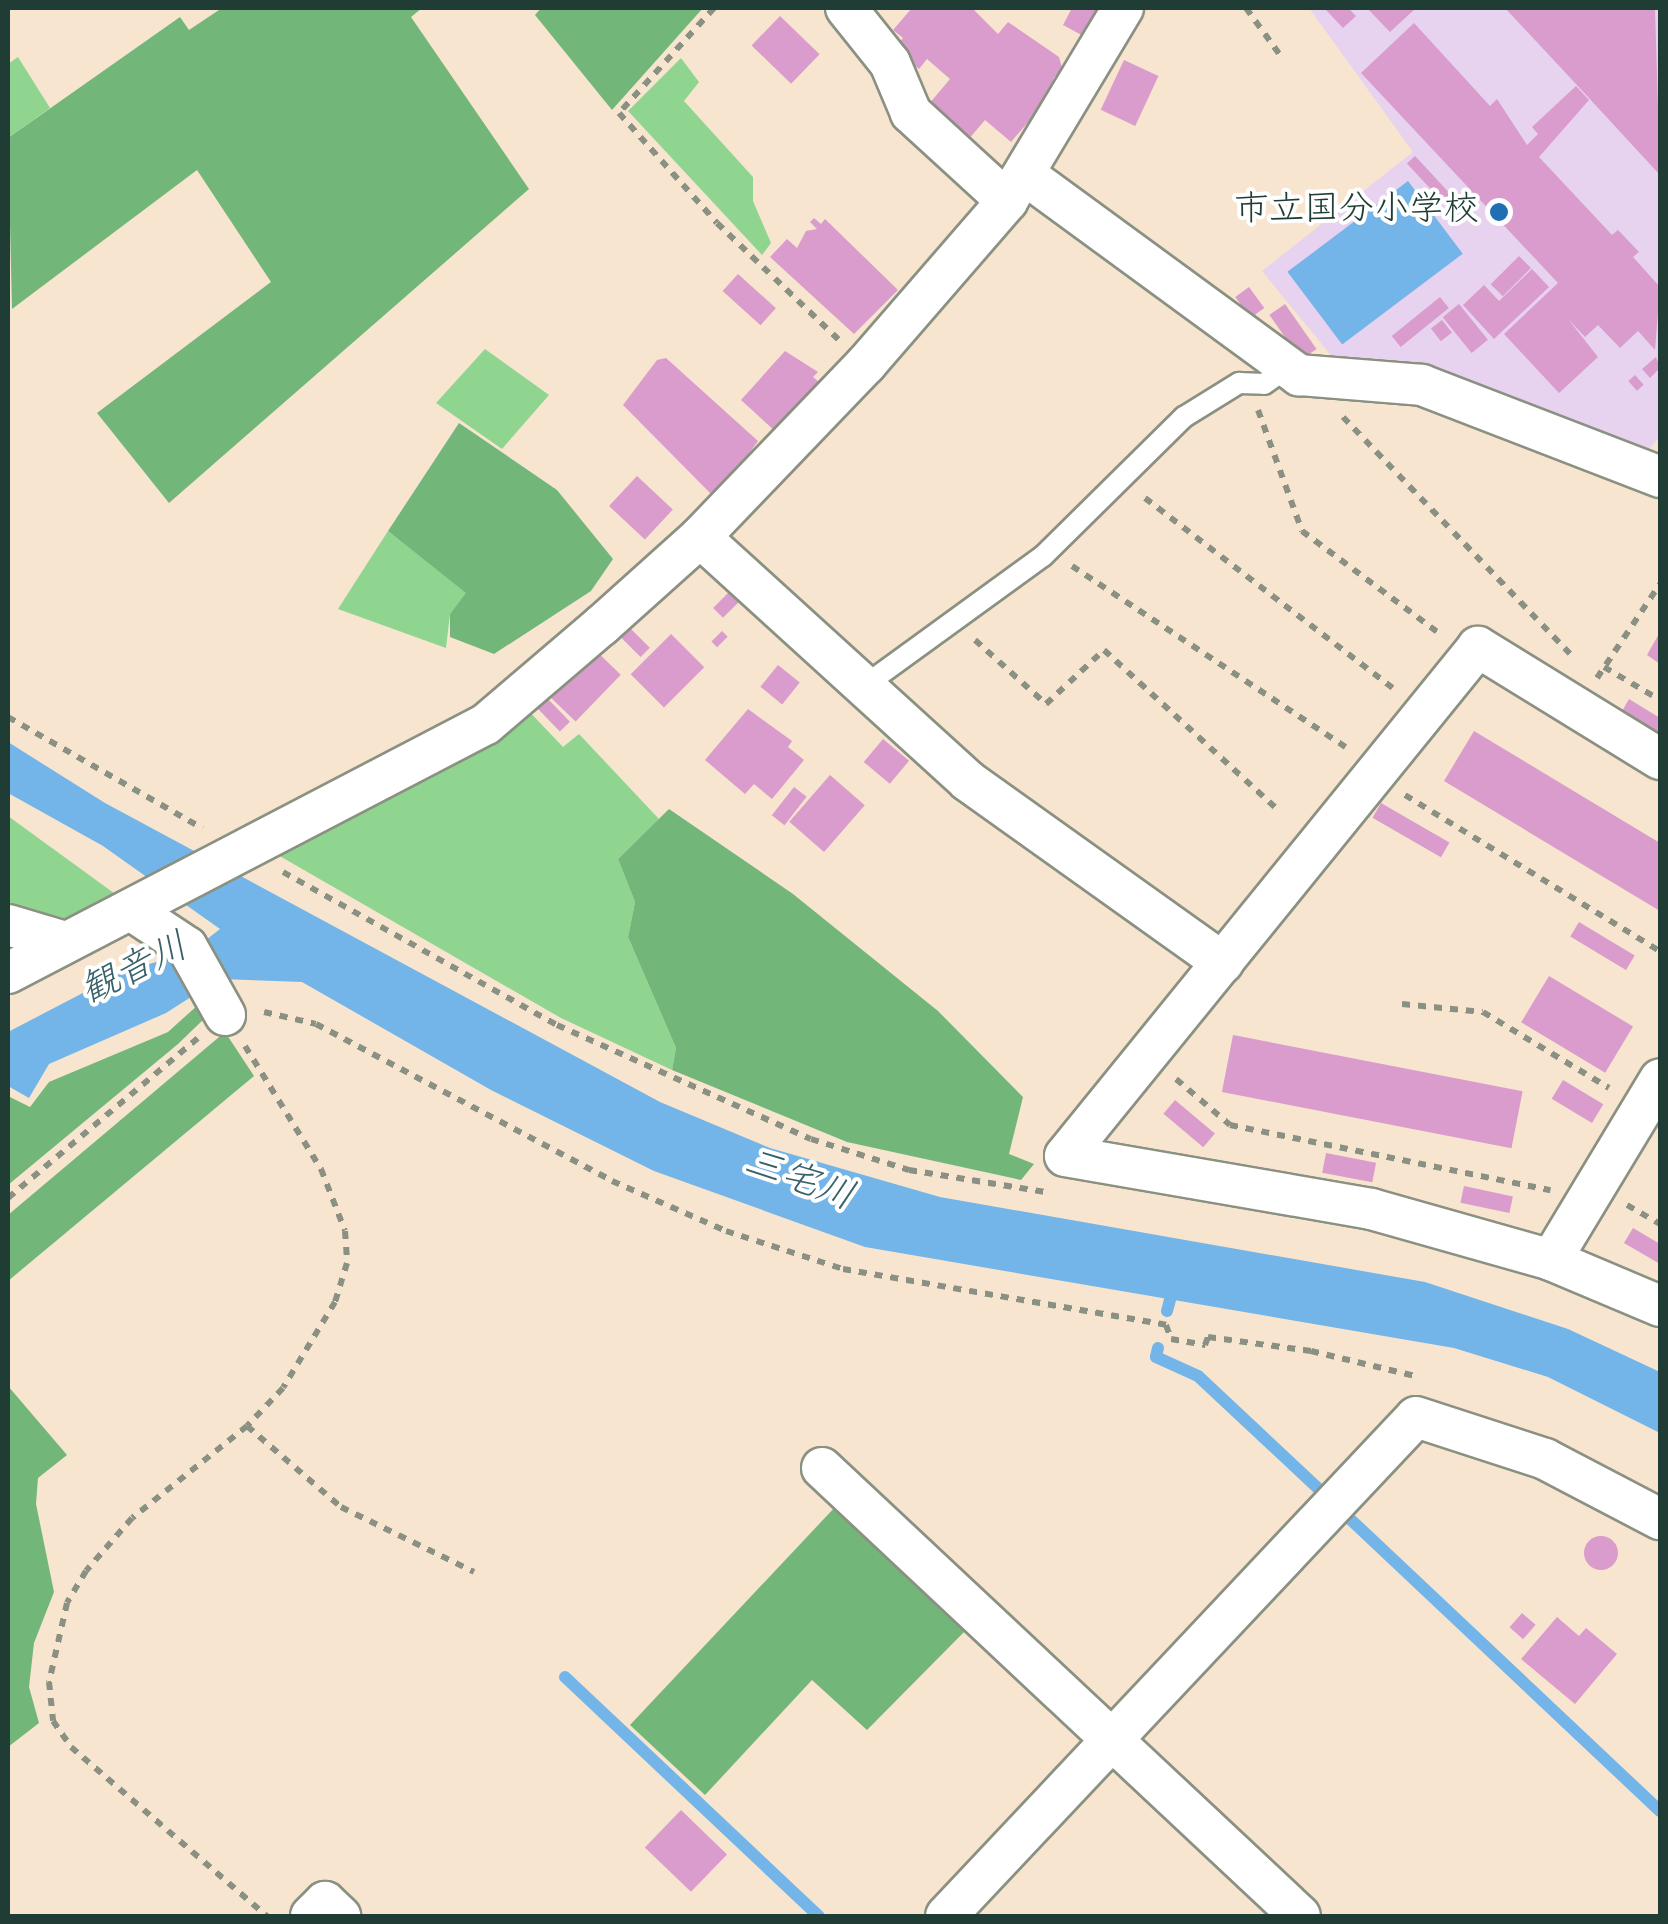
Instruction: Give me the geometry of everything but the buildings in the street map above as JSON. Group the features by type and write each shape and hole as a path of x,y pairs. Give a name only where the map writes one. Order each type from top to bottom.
{"street":[{"path":"846,8 890,63 911,112 1284,375 1422,385 1660,477"},
{"path":"8,973 62,941 140,906 486,724 700,537 866,364 1016,188 1123,8"},
{"path":"700,537 968,781 1223,964"},
{"path":"1660,759 1585,693 1478,648 1066,1156 1372,1209 1551,1260 1660,1306"},
{"path":"140,906 187,947 221,1005"},
{"path":"8,925 62,941"},
{"path":"1551,1260 1652,1094"},
{"path":"946,1916 1416,1416 1545,1459 1660,1519"},
{"path":"822,1468 1300,1916"},
{"path":"311,1916 325,1902 340,1916"}],"lane":[{"path":"864,686 1048,550 1184,418 1239,382 1284,375"}],"path":[{"path":"714,8 618,113 717,223 866,364"},
{"path":"1246,8 1280,55"},
{"path":"1471,656 1302,531 1257,416 1284,375 1585,693 1660,584"},
{"path":"1121,482 1208,542 1425,714"},
{"path":"1048,550 1377,773 1660,951"},
{"path":"953,621 1046,704 1104,650 1280,812"},
{"path":"1604,668 1660,700"},
{"path":"8,717 240,852 557,1025 811,1139 909,1170 1060,1194"},
{"path":"1402,1004 1483,1012 1652,1094"},
{"path":"8,1198 221,1005 240,1007 316,1024 612,1181 726,1231 843,1269 1166,1325 1171,1339 1206,1345 1208,1337 1310,1351 1434,1381"},
{"path":"221,1005 321,1169 345,1231 347,1264 312,1346 247,1426 132,1518 86,1571 67,1602 48,1682 53,1720 71,1748 267,1916"},
{"path":"1149,1056 1230,1125 1518,1179 1585,1203"},
{"path":"247,1426 341,1507 474,1572"}],"shaded area":[{"name":"市立国分小学校","path":"1309,8 1660,8 1660,436 1643,456 1338,364 1262,271 1413,152"}],"green space":[{"path":"222,8 422,8 411,17 529,189 169,503 97,413 271,282 197,170 12,309 8,138 180,17 189,30"},
{"path":"541,8 703,8 612,110 535,15"},
{"path":"18,57 50,108 8,138 8,64"},
{"path":"681,58 699,82 684,101 753,177 753,201 771,243 762,255 628,111"},
{"path":"485,349 549,395 502,449 436,403"},
{"path":"459,423 557,490 613,559 591,591 494,654 450,637 450,614 466,593 388,531"},
{"path":"388,531 467,593 450,614 446,648 338,609"},
{"path":"523,705 563,747 579,734 659,819 618,859 635,902 628,937 676,1048 672,1070 561,1018 271,851"},
{"path":"669,809 793,894 938,1011 1023,1097 1009,1154 1034,1164 1021,1180 847,1142 672,1070 676,1048 628,937 635,902 618,859"},
{"path":"8,816 122,899 72,925 8,909"},
{"path":"199,1004 206,1017 178,1044 8,1185 8,1096 30,1107 49,1082 168,1032"},
{"path":"225,1032 254,1076 8,1281 8,1215"},
{"path":"8,1386 67,1455 38,1478 36,1504 54,1592 34,1643 29,1687 39,1723 8,1747"},
{"path":"837,1505 969,1627 867,1730 812,1680 705,1795 630,1725"}],"water":[{"path":"1408,181 1463,254 1342,345 1287,272"},
{"path":"8,742 105,803 660,1102 770,1148 940,1197 1425,1282 1568,1329 1660,1372 1660,1433 1548,1377 1454,1348 865,1247 654,1171 491,1090 302,982 219,979 166,1013 49,1064 29,1098 8,1086 8,1032 125,971 170,958 182,978 197,947 220,929 103,846 8,793"}],"waterway":[{"path":"1167,1311 1174,1285"},
{"path":"1158,1348 1156,1357 1198,1376 1323,1493"},
{"path":"1349,1518 1660,1811"},
{"path":"565,1677 819,1916"}],"place":[{"name":"市立国分小学校","path":"1499,212"}],"water label":[{"name":"観音川","path":"136,972"},
{"name":"三宅川","path":"798,1183"}]}
